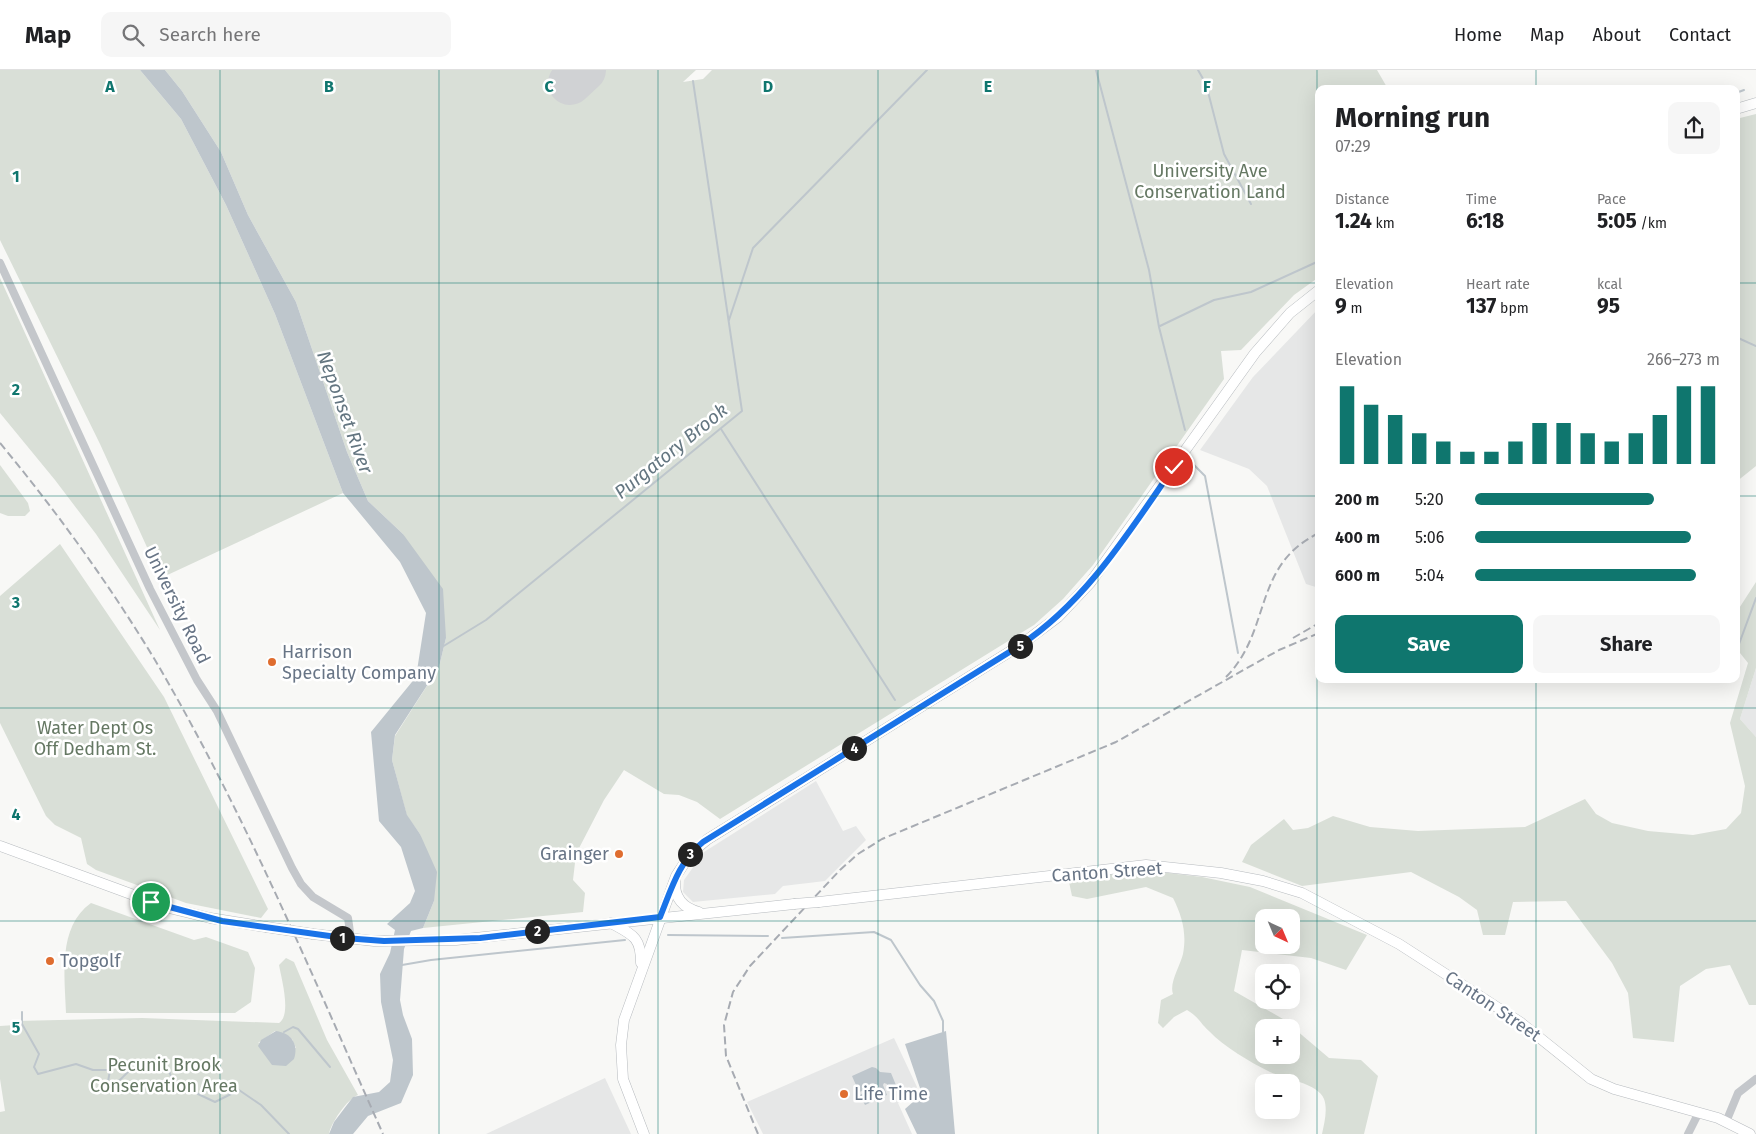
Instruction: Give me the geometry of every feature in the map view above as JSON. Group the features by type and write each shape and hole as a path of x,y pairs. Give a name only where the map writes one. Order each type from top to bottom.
{"main road":[{"path":"1740,108 1756,103"},
{"path":"644,1134 626,1091 621,1057 627,1008 676,876 691,853 708,839 1019,646 1058,617 1099,571 1255,353 1290,313 1315,293"},
{"name":"Canton Street","path":"1,847 163,906 210,918 313,934 384,941 480,938 1146,865 1221,872 1263,881 1302,893 1399,944 1520,1022 1591,1079 1614,1088 1699,1112 1726,1122 1750,1134"},
{"path":"676,876 675,890 680,902 688,908 702,913"},
{"path":"610,923 631,933 638,940 641,952 641,969"}],"street":[{"name":"University Road","path":"0,262 150,589 197,680 217,711 292,868 309,894 348,918 351,939"},
{"path":"1726,1122 1738,1093 1756,1079"},
{"path":"1688,1134 1699,1112"}],"shaded area":[{"path":"140,70 165,70 182,91 221,152 248,215 296,302 347,452 368,501 403,534 443,589 446,638 439,667 395,735 392,760 407,815 420,834 437,872 434,901 423,928 411,931 404,949 400,1000 403,1015 412,1039 413,1075 401,1103 368,1116 353,1134 329,1134 334,1122 353,1097 379,1092 390,1082 393,1060 381,1002 380,974 390,953 395,930 387,924 410,903 415,891 401,847 379,821 371,732 416,677 426,613 400,562 343,493 275,314 226,205 181,119"},
{"path":"1315,312 1315,587 1306,584 1267,486 1249,469 1200,450 1253,377"},
{"path":"1756,668 1756,737 1740,719"},
{"path":"816,781 843,831 856,826 866,840 825,881 783,886 775,894 693,902 683,892 684,880 704,852"},
{"path":"276,1031 286,1034 294,1044 294,1059 286,1066 272,1065 258,1046 261,1040"},
{"path":"946,1031 955,1134 917,1134 905,1109 922,1094 905,1044"},
{"path":"894,1038 917,1087 913,1096 898,1103 912,1134 763,1134 747,1102"},
{"path":"872,1067 880,1072 891,1073 898,1090 891,1093 887,1084 884,1083 887,1095 865,1105 860,1095 871,1088 859,1092 852,1076"},
{"path":"605,1078 631,1134 486,1134"}],"green space":[{"path":"0,70 140,70 181,119 226,205 275,314 343,493 161,578 100,444 0,240"},
{"name":"University Ave Conservation Land","path":"165,70 557,70 578,92 599,70 696,70 683,82 703,79 712,70 1377,70 1386,85 1315,85 1315,280 1294,295 1241,350 1221,351 1224,379 1093,565 1063,599 1034,625 720,819 697,802 679,795 664,794 624,770 604,800 576,854 573,880 585,893 583,912 423,928 434,901 420,834 407,816 392,760 395,736 439,667 446,638 403,534 368,501 347,452 296,302 248,215 221,152 182,91"},
{"path":"1756,114 1756,466 1740,479 1740,118"},
{"path":"0,278 160,630 96,534 0,413"},
{"path":"0,465 28,503 30,511 25,516 8,516 0,513"},
{"name":"Water Dept Os Off Dedham St.","path":"60,544 164,697 268,909 261,918 186,903 96,870 87,864 81,838 55,825 46,816 0,723 0,596"},
{"path":"1756,582 1756,668 1740,719 1756,737 1756,1005 1749,1005 1730,965 1706,969 1680,986 1674,1042 1633,1038 1628,993 1612,963 1566,901 1513,902 1505,935 1483,935 1477,910 1459,897 1411,872 1302,886 1242,862 1251,845 1284,819 1293,830 1308,828 1333,816 1370,827 1418,831 1525,827 1585,799 1596,814 1612,823 1648,831 1693,835 1726,829 1741,813 1745,786 1730,723 1748,663 1740,653 1740,607"},
{"path":"1131,871 1202,877 1250,887 1367,935 1346,970 1311,958 1276,954 1300,954 1300,909 1255,909 1255,952 1242,950 1234,991 1255,1003 1255,1009 1266,1009 1283,1019 1255,1019 1255,1064 1300,1064 1300,1033 1329,1058 1361,1060 1378,1076 1364,1134 1322,1134 1326,1108 1324,1099 1315,1089 1300,1082 1300,1074 1276,1074 1254,1064 1222,1043 1187,1010 1174,1017 1163,1028 1158,1023 1161,1000 1173,994 1172,985 1182,959 1184,946 1183,925 1173,898 1146,887 1087,899 1072,896 1069,882"},
{"path":"91,903 194,940 206,937 248,952 255,968 251,1002 235,1013 66,1013 65,954 68,939 80,913"},
{"name":"Pecunit Brook Conservation Area","path":"286,958 294,962 327,1040 358,1095 349,1101 340,1112 329,1134 0,1134 0,1112 5,1111 0,1079 0,1026 15,1025 17,1021 142,1018 279,1023 283,1019 285,1004 279,965","holes":["275,1031 292,1039 296,1048 258,1043"]}],"waterway":[{"path":"729,320 753,248 927,70"},
{"path":"1096,70 1149,270 1159,327 1185,430"},
{"path":"1198,70 1206,84 1224,154 1251,204"},
{"name":"Purgatory Brook","path":"442,647 486,620 742,411 693,81"},
{"path":"1740,92 1744,90"},
{"path":"1160,326 1214,300 1251,292 1315,263"},
{"path":"1740,339 1756,346"},
{"path":"721,429 895,700"},
{"path":"1192,463 1205,476 1238,653"},
{"path":"1740,641 1756,598"},
{"path":"782,938 874,932 891,940 920,985 934,1001 943,1021 943,1032"},
{"path":"668,935 768,936"},
{"path":"402,965 431,960 625,940"},
{"path":"22,1012 22,1024 39,1054 34,1067 38,1074 76,1064 93,1070 110,1070 108,1082 115,1083 131,1070 169,1071 172,1079 178,1084 191,1087 198,1094 215,1102 239,1090 261,1105 289,1134"},
{"path":"284,1032 293,1027 298,1029 330,1067"}],"runway":[{"path":"570,83 584,70"}],"railway":[{"path":"0,443 42,495 101,576 155,660 187,717 248,834 383,1134"},
{"path":"1226,677 1240,659 1251,640 1272,580 1283,563 1298,546 1315,535"},
{"path":"1293,638 1315,625"},
{"path":"758,1134 726,1056 724,1025 733,992 750,966 840,870 858,854 882,839 1116,742 1279,650 1315,635"}],"place":[{"name":"Harrison Specialty Company","path":"272,662"},
{"name":"Grainger","path":"619,854"},
{"name":"Topgolf","path":"50,961"},
{"name":"Life Time","path":"844,1094"}],"route":[{"path":"151,902 185,913 222,921 344,938 384,941 480,938 660,917 679,871 691,853 703,842 1038,634 1058,617 1090,583 1174,467"}],"water label":[{"name":"Neponset River","path":"345,412"}]}
